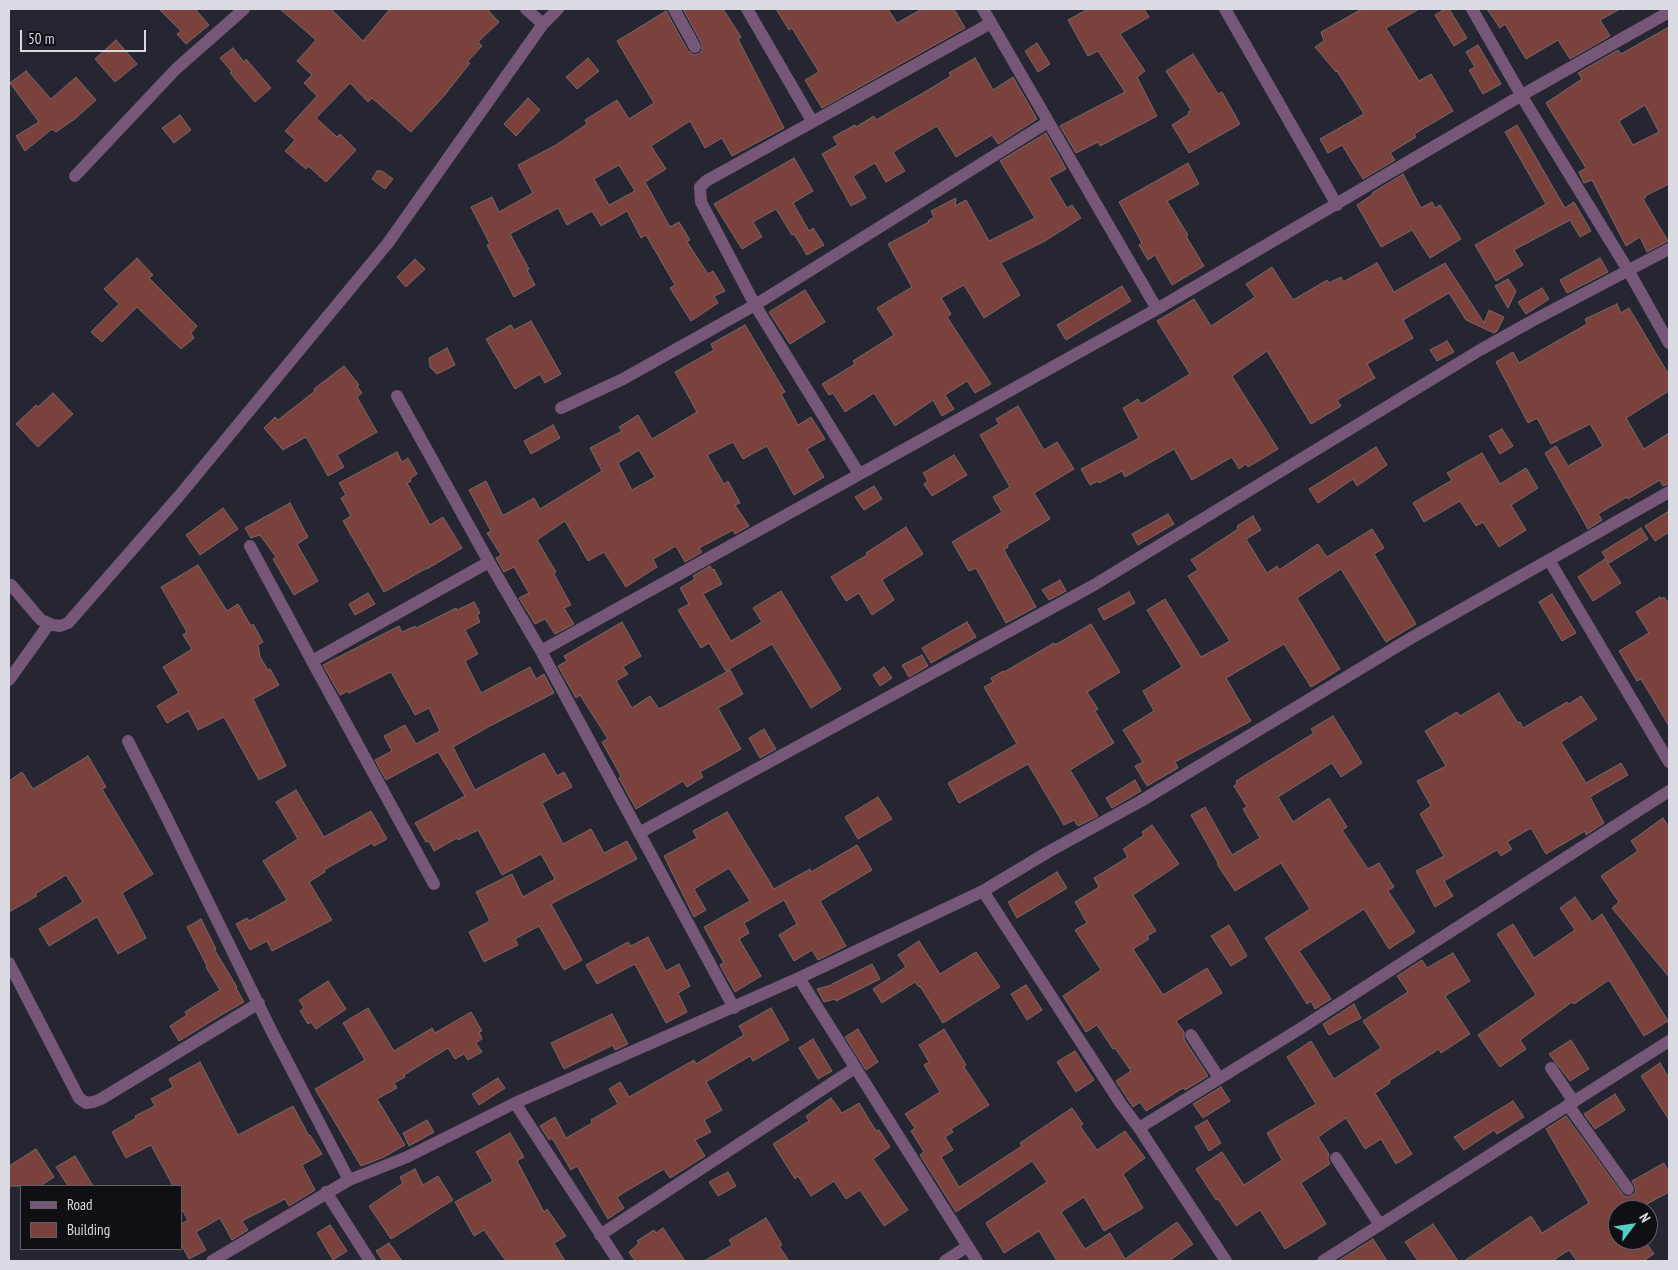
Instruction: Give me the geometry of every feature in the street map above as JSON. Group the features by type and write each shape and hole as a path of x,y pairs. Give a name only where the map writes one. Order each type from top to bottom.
{"street":[{"path":"75,176 176,70 244,9"},
{"path":"526,9 543,24"},
{"path":"11,584 41,620 60,626 68,623 179,496 388,243 543,24 558,9"},
{"path":"674,9 696,47"},
{"path":"747,9 812,121"},
{"path":"983,9 1157,309"},
{"path":"1225,9 1337,205"},
{"path":"1472,9 1628,270 1669,343"},
{"path":"541,651 1157,309 1522,95 1669,12"},
{"path":"859,474 755,305 701,202 700,187 706,181 812,121 991,23"},
{"path":"561,408 623,379 755,305 1048,122"},
{"path":"639,833 1094,585 1480,350 1669,249"},
{"path":"397,396 489,562 541,651 734,1008"},
{"path":"212,1261 349,1180 407,1157 515,1103 734,1008 983,891 1048,852 1141,801 1411,638 1669,492"},
{"path":"250,546 434,884"},
{"path":"1549,560 1669,762"},
{"path":"312,660 489,562"},
{"path":"9,680 49,624"},
{"path":"128,742 349,1180"},
{"path":"1139,1128 1306,1024 1669,791"},
{"path":"983,891 1226,1261"},
{"path":"9,963 79,1098 86,1103 101,1099 259,1003"},
{"path":"799,978 977,1261"},
{"path":"1191,1035 1219,1078"},
{"path":"1323,1261 1668,1044"},
{"path":"600,1235 855,1068"},
{"path":"1551,1068 1571,1104 1628,1189"},
{"path":"515,1103 618,1261"},
{"path":"1336,1158 1380,1225"},
{"path":"326,1192 370,1261"},
{"path":"945,1261 968,1246"}],"building":[{"path":"159,9 195,9 209,25 186,44 177,34 181,31"},
{"path":"280,9 331,9 363,41 390,9 487,9 499,22 478,42 482,46 467,62 470,63 443,97 411,132 372,98 368,102 350,83 316,118 337,137 340,134 356,150 326,182 308,166 306,169 285,151 295,140 285,131 317,96 304,83 312,75 297,61 316,40"},
{"path":"683,9 723,9 741,37 738,39 784,128 732,156 722,138 705,148 690,121 651,146 666,169 645,182 670,227 679,222 690,240 687,242 708,274 713,271 725,291 714,296 718,303 691,321 670,288 675,285 646,235 641,238 627,211 601,226 592,211 567,225 558,208 510,234 529,269 527,270 535,285 514,297 487,245 490,244 471,207 492,197 499,212 533,193 518,165 556,145 587,124 585,120 617,100 629,119 654,103 617,41 666,11 688,51 694,55 698,54 702,51 702,44","holes":["619,165 635,191 609,205 594,179"]},
{"path":"776,9 888,9 897,23 922,9 954,9 965,28 822,108 805,80 819,72 792,28 789,30"},
{"path":"1088,9 1144,9 1149,17 1120,34 1145,71 1137,77 1157,116 1100,146 1098,142 1076,153 1060,126 1125,92 1098,51 1088,56 1068,20"},
{"path":"1362,9 1419,9 1386,28 1419,81 1431,74 1453,111 1414,134 1416,137 1390,153 1395,160 1363,179 1342,145 1328,153 1320,139 1364,114 1337,71 1315,47 1324,41 1321,32"},
{"path":"1445,9 1449,9 1467,38 1454,46 1435,15"},
{"path":"1487,9 1620,9 1600,20 1610,36 1570,59 1558,40 1526,59 1505,24 1500,28"},
{"path":"1669,27 1669,184 1645,196 1643,199 1668,241 1647,252 1640,237 1626,246 1592,180 1584,183 1579,172 1586,168 1546,103 1582,79 1578,73 1618,50 1621,54","holes":["1645,105 1659,132 1633,145 1619,121"]},
{"path":"116,40 137,64 115,82 95,59"},
{"path":"1037,43 1050,64 1038,72 1025,51"},
{"path":"1478,45 1501,84 1483,94 1469,70 1475,67 1466,52"},
{"path":"233,48 244,62 246,59 271,88 255,102 230,73 232,72 220,58"},
{"path":"1193,54 1218,94 1222,92 1240,124 1189,153 1172,125 1189,114 1188,112 1191,110 1166,71"},
{"path":"588,58 599,71 577,89 566,77"},
{"path":"975,58 993,90 1013,77 1037,119 998,144 992,135 956,157 937,126 893,152 905,171 886,182 875,163 853,176 866,198 851,206 822,154 838,145 833,137 855,125 856,127 874,116 876,120 951,76 949,73"},
{"path":"26,71 51,99 76,77 96,100 76,118 56,132 52,129 25,151 16,136 39,122 10,83"},
{"path":"528,98 540,110 516,136 504,124"},
{"path":"180,115 191,130 174,143 162,128"},
{"path":"1517,125 1565,208 1574,202 1591,231 1580,237 1570,220 1514,250 1523,265 1496,281 1475,245 1546,204 1505,132"},
{"path":"1046,133 1066,169 1049,178 1067,208 1072,205 1081,218 1045,241 1001,263 1020,295 984,318 964,285 941,298 951,314 947,317 991,384 975,393 967,381 945,395 954,409 942,416 933,400 895,426 874,393 845,412 833,393 829,395 822,384 855,364 853,361 894,335 877,308 912,287 888,244 929,222 934,217 931,211 956,198 955,206 966,200 989,241 1035,218 1000,161"},
{"path":"794,158 813,191 793,203 809,231 813,228 824,245 807,255 776,209 753,222 762,237 742,249 714,204"},
{"path":"1188,163 1199,184 1167,201 1204,266 1172,285 1155,255 1148,260 1139,245 1142,243 1119,202"},
{"path":"377,171 382,171 393,179 385,189 372,179"},
{"path":"1403,174 1421,208 1432,202 1435,208 1440,205 1461,239 1430,258 1412,230 1381,247 1357,205 1372,193"},
{"path":"137,258 153,275 149,278 197,326 191,333 194,338 181,349 137,307 102,342 91,332 119,304 104,289"},
{"path":"1600,258 1608,272 1567,293 1560,280"},
{"path":"415,259 425,269 406,287 397,277"},
{"path":"1377,263 1394,292 1445,263 1484,323 1489,310 1504,317 1494,333 1466,320 1449,293 1403,320 1413,338 1367,364 1375,378 1337,400 1341,406 1311,424 1267,351 1232,376 1278,449 1248,467 1246,464 1239,469 1232,457 1192,480 1174,449 1125,477 1122,471 1099,483 1098,481 1090,485 1081,469 1139,438 1123,408 1138,399 1141,404 1190,374 1157,321 1194,299 1211,326 1255,297 1246,284 1272,267 1293,300 1327,280 1329,283 1341,277 1343,282"},
{"path":"1508,279 1516,291 1508,308 1495,286"},
{"path":"1122,286 1131,301 1066,340 1057,325"},
{"path":"1542,288 1549,299 1526,314 1518,302"},
{"path":"805,290 825,322 790,344 769,312"},
{"path":"1617,304 1621,313 1629,308 1669,375 1669,391 1626,418 1644,449 1669,433 1669,484 1663,486 1660,480 1628,499 1627,497 1598,514 1602,520 1588,529 1545,453 1556,446 1568,466 1603,446 1590,424 1551,444 1537,418 1528,423 1496,362 1513,352 1519,363 1587,324 1585,319"},
{"path":"531,321 561,374 545,383 540,374 515,389 486,339 511,325 514,330"},
{"path":"745,325 785,392 781,394 798,425 811,417 825,439 807,449 824,477 794,495 767,446 743,459 733,442 707,455 724,484 728,481 740,503 735,505 749,526 735,534 733,530 699,548 702,552 685,562 676,546 653,559 657,567 626,587 604,552 588,561 565,521 537,540 556,572 554,574 571,605 564,608 574,624 555,634 545,619 535,624 519,598 529,593 514,567 504,572 496,558 501,555 487,533 491,531 469,490 486,481 504,515 534,498 540,509 602,471 590,448 622,431 619,427 638,415 652,439 697,412 675,372 714,350 711,344","holes":["639,450 655,477 632,490 618,463"]},
{"path":"1447,341 1454,352 1437,361 1430,350"},
{"path":"447,348 455,365 437,374 430,367 429,358"},
{"path":"344,366 359,385 357,386 362,393 357,397 377,432 337,455 344,467 328,476 306,437 283,450 264,428 275,417 278,420"},
{"path":"53,393 73,414 38,447 16,424 36,405 38,407"},
{"path":"1018,406 1044,450 1057,442 1074,469 1034,493 1050,519 1007,545 1008,547 1004,550 1036,607 1006,623 976,568 969,571 952,542 1002,512 993,497 1010,487 980,435 999,424 996,419"},
{"path":"553,425 560,438 531,454 524,441"},
{"path":"1502,429 1513,446 1500,454 1489,436"},
{"path":"1376,447 1387,465 1357,486 1353,479 1318,503 1309,489"},
{"path":"397,452 402,462 408,458 417,474 407,483 430,525 443,517 462,548 384,592 343,521 351,516 341,498 346,495 339,483"},
{"path":"1482,453 1500,484 1526,468 1538,488 1511,505 1526,530 1499,547 1483,522 1476,526 1460,501 1424,522 1413,503 1452,480 1447,473"},
{"path":"954,455 967,475 932,496 924,484 928,481 923,473"},
{"path":"874,486 882,499 864,510 855,497"},
{"path":"290,503 308,537 297,544 318,581 294,595 273,559 276,557 260,535 251,538 245,528"},
{"path":"223,508 238,529 200,555 186,535"},
{"path":"1669,511 1669,532 1655,541 1645,526"},
{"path":"1168,514 1174,524 1138,545 1132,534"},
{"path":"1253,516 1261,530 1246,539 1267,573 1277,566 1279,570 1318,544 1327,557 1372,529 1384,548 1374,554 1416,624 1386,642 1341,569 1297,598 1340,669 1311,687 1284,644 1226,678 1251,721 1175,762 1178,768 1147,786 1135,766 1143,762 1123,730 1154,711 1143,691 1182,667 1147,610 1165,599 1201,657 1230,641 1188,576 1198,570 1191,560 1238,529 1237,526"},
{"path":"906,527 923,554 882,580 894,600 872,615 859,593 846,601 831,577 867,555 866,553"},
{"path":"1641,528 1648,539 1609,563 1602,552"},
{"path":"1605,559 1621,583 1593,601 1578,577"},
{"path":"198,565 227,611 238,604 251,626 253,624 263,642 258,645 260,657 268,670 270,669 279,685 253,699 286,766 259,780 224,717 198,730 188,711 167,723 157,706 179,693 163,667 192,649 183,635 187,632 161,587"},
{"path":"710,566 714,569 722,584 703,594 731,641 762,622 753,608 781,591 841,689 811,708 772,644 726,671 709,643 701,648 678,610 689,604 680,588 695,579 693,576"},
{"path":"1060,580 1066,591 1049,600 1042,590"},
{"path":"1129,592 1135,603 1104,620 1098,609"},
{"path":"368,593 375,604 355,615 349,604"},
{"path":"1552,594 1576,633 1562,641 1539,602"},
{"path":"1660,597 1661,599 1664,597 1669,604 1669,726 1641,679 1637,681 1619,651 1649,633 1636,612"},
{"path":"474,602 480,613 477,615 480,622 465,630 478,654 465,661 481,693 530,667 536,679 544,674 554,693 453,747 475,790 544,753 557,776 564,772 572,787 542,803 563,844 591,829 604,853 627,841 637,859 551,904 582,960 564,970 539,926 515,939 518,945 484,962 469,932 490,921 476,892 512,874 523,897 555,879 541,854 502,875 478,830 458,840 457,838 434,851 429,841 426,842 415,823 465,796 438,752 386,780 375,760 392,751 384,736 405,725 416,744 440,731 429,708 415,715 391,672 349,693 348,691 340,695 323,665 399,626 402,632 415,626 416,628 456,608 457,610"},
{"path":"622,622 641,656 623,667 628,674 616,681 632,708 650,696 659,709 730,670 743,694 718,708 741,749 700,772 703,777 687,787 683,781 636,809 619,778 621,776 602,742 608,739 580,695 576,698 558,666 567,661 564,656"},
{"path":"967,622 976,637 931,663 922,648"},
{"path":"1091,624 1120,672 1087,692 1098,709 1095,711 1114,743 1070,770 1098,816 1078,826 1074,820 1064,825 1028,764 959,803 948,783 1017,744 984,687 993,682 991,678"},
{"path":"922,655 928,666 909,677 902,665"},
{"path":"884,667 892,678 880,686 873,675"},
{"path":"1499,693 1523,728 1567,702 1569,704 1581,696 1597,719 1561,742 1586,783 1621,763 1628,775 1590,797 1604,823 1586,835 1585,831 1546,854 1531,828 1507,842 1512,849 1501,856 1497,850 1444,881 1453,896 1435,907 1416,871 1444,856 1420,814 1431,806 1417,781 1446,766 1425,731 1457,712 1460,716"},
{"path":"1333,716 1362,763 1341,777 1332,763 1278,797 1293,822 1329,798 1347,827 1342,830 1368,869 1379,863 1394,887 1388,891 1415,932 1389,949 1364,909 1299,951 1331,999 1315,1009 1311,1001 1307,1004 1265,938 1310,909 1281,863 1235,891 1217,864 1191,815 1205,807 1232,855 1260,838 1243,809 1247,807 1234,786 1237,784 1236,781 1314,733 1311,729"},
{"path":"764,729 776,749 760,758 749,738"},
{"path":"88,756 106,787 102,789 153,874 122,893 146,938 118,954 97,917 49,946 39,929 83,902 66,875 35,894 37,896 9,912 9,781 22,772 33,789"},
{"path":"1135,780 1141,791 1112,808 1106,798"},
{"path":"296,790 324,837 371,811 387,839 374,846 372,843 324,870 325,872 309,882 332,920 272,951 267,941 250,950 236,924 247,918 249,921 287,900 263,861 298,839 276,802"},
{"path":"878,797 892,819 858,839 845,817"},
{"path":"727,812 774,889 810,869 811,872 857,845 872,870 820,901 846,946 818,960 812,950 794,961 779,935 797,924 784,900 744,923 749,933 739,939 761,976 735,992 720,965 724,963 704,927 750,901 729,868 694,889 706,910 694,917 664,856 697,838 693,831"},
{"path":"1663,818 1669,827 1669,977 1612,908 1619,902 1601,876 1638,851 1631,841"},
{"path":"1152,825 1179,864 1133,895 1156,931 1147,936 1149,939 1133,949 1163,995 1207,968 1222,993 1176,1021 1184,1032 1184,1039 1208,1076 1185,1090 1183,1088 1146,1111 1140,1102 1133,1107 1116,1081 1131,1071 1115,1048 1113,1049 1097,1025 1086,1032 1063,996 1101,970 1075,930 1087,923 1075,902 1099,887 1094,878 1128,857 1123,849 1144,835 1142,832"},
{"path":"1057,872 1067,888 1017,918 1008,902"},
{"path":"1575,897 1592,922 1602,914 1668,1021 1644,1036 1609,980 1574,1004 1572,1002 1520,1040 1526,1049 1500,1067 1478,1035 1536,995 1497,934 1513,924 1534,958 1575,930 1560,908"},
{"path":"201,919 216,949 214,949 244,1002 179,1041 170,1026 187,1015 185,1012 220,990 206,967 187,927"},
{"path":"1229,925 1247,956 1231,966 1211,936"},
{"path":"648,937 666,971 679,964 690,986 678,993 687,1012 666,1023 635,964 597,984 586,965 628,942 631,946"},
{"path":"919,941 940,974 976,952 1000,987 943,1023 920,986 915,982 882,1003 873,989 906,967 898,955"},
{"path":"1453,953 1470,981 1445,996 1470,1034 1441,1053 1439,1049 1389,1081 1390,1083 1375,1093 1412,1154 1396,1164 1381,1139 1365,1149 1346,1118 1318,1137 1329,1154 1330,1164 1301,1183 1326,1224 1285,1249 1260,1210 1236,1226 1196,1169 1222,1152 1244,1185 1282,1160 1267,1133 1316,1104 1287,1057 1311,1041 1334,1079 1381,1048 1363,1021 1408,992 1397,976 1422,960 1427,968"},
{"path":"872,964 880,979 836,1001 835,999 824,1002 817,989 832,985"},
{"path":"328,981 346,1009 316,1029 311,1022 308,1024 300,1011 304,1008 299,1000"},
{"path":"1026,985 1042,1010 1027,1020 1011,994"},
{"path":"1354,1004 1361,1018 1329,1035 1323,1024"},
{"path":"368,1008 394,1051 432,1028 435,1033 471,1012 482,1031 479,1032 482,1039 476,1043 482,1052 468,1060 464,1054 455,1059 448,1048 404,1075 405,1077 394,1083 397,1088 377,1099 405,1145 384,1157 361,1166 315,1089 365,1060 343,1023"},
{"path":"771,1008 789,1040 753,1061 750,1056 706,1082 722,1110 704,1120 711,1132 695,1140 705,1156 670,1178 664,1169 623,1193 617,1197 624,1208 608,1219 577,1166 571,1170 552,1138 549,1140 540,1126 555,1117 566,1138 592,1123 591,1120 618,1104 609,1089 620,1082 629,1097 694,1060 696,1064 744,1035 739,1026"},
{"path":"612,1014 628,1044 615,1050 613,1045 564,1069 551,1043"},
{"path":"858,1029 878,1062 866,1070 845,1037"},
{"path":"944,1029 966,1065 964,1067 989,1105 951,1129 953,1132 945,1137 953,1150 941,1157 959,1187 1022,1146 1020,1143 1072,1108 1083,1124 1080,1126 1097,1150 1125,1131 1145,1158 1123,1174 1143,1208 1104,1231 1084,1197 1061,1212 1085,1249 1110,1233 1125,1259 1177,1222 1193,1244 1169,1261 1057,1261 1039,1231 1004,1253 986,1223 1047,1182 1032,1161 956,1212 920,1155 924,1152 911,1131 915,1128 905,1114 940,1092 924,1065 929,1062 919,1045"},
{"path":"813,1039 832,1071 818,1079 799,1048"},
{"path":"1571,1040 1589,1069 1570,1081 1549,1054"},
{"path":"1075,1051 1094,1080 1076,1092 1057,1062"},
{"path":"200,1062 238,1135 293,1106 309,1136 322,1154 302,1165 315,1190 289,1206 285,1199 242,1221 248,1230 232,1240 220,1218 196,1232 206,1250 189,1259 182,1246 182,1223 188,1220 182,1210 182,1185 172,1185 151,1145 126,1158 112,1132 136,1118 135,1116 155,1106 151,1099 173,1087 169,1079"},
{"path":"1660,1063 1669,1078 1669,1120 1641,1076"},
{"path":"498,1078 505,1088 479,1105 472,1094"},
{"path":"1221,1087 1230,1101 1203,1118 1193,1104"},
{"path":"1615,1094 1625,1110 1595,1129 1584,1114"},
{"path":"831,1098 842,1113 859,1103 876,1131 879,1130 890,1147 873,1159 908,1210 884,1226 860,1190 846,1199 834,1181 811,1196 798,1176 795,1179 773,1144 809,1121 806,1116"},
{"path":"1513,1101 1524,1117 1497,1134 1494,1130 1464,1150 1454,1137"},
{"path":"1566,1116 1624,1196 1629,1197 1635,1193 1636,1188 1632,1181 1664,1163 1669,1172 1669,1192 1654,1200 1608,1200 1608,1250 1651,1250 1654,1254 1643,1261 1577,1261 1569,1250 1552,1261 1464,1261 1531,1216 1542,1233 1589,1203 1546,1129"},
{"path":"427,1120 434,1132 409,1146 403,1133"},
{"path":"1207,1120 1221,1143 1209,1151 1195,1127"},
{"path":"510,1133 524,1157 517,1161 544,1212 547,1209 566,1236 554,1243 565,1261 506,1261 484,1230 474,1236 455,1202 493,1181 476,1152"},
{"path":"36,1149 54,1177 42,1185 9,1186 9,1166"},
{"path":"75,1156 92,1185 67,1185 56,1167"},
{"path":"415,1169 423,1185 438,1176 453,1200 391,1239 369,1206 403,1183 400,1177"},
{"path":"728,1172 736,1186 718,1196 709,1182"},
{"path":"766,1218 782,1245 779,1246 789,1261 704,1261 732,1245 729,1240"},
{"path":"1433,1224 1458,1261 1418,1261 1405,1242"},
{"path":"330,1225 347,1251 333,1260 317,1233"},
{"path":"663,1228 685,1261 635,1261 629,1252 639,1243 637,1241 654,1230 656,1233"},
{"path":"1373,1239 1387,1261 1338,1261"},
{"path":"389,1243 402,1261 383,1261 376,1251"}]}
